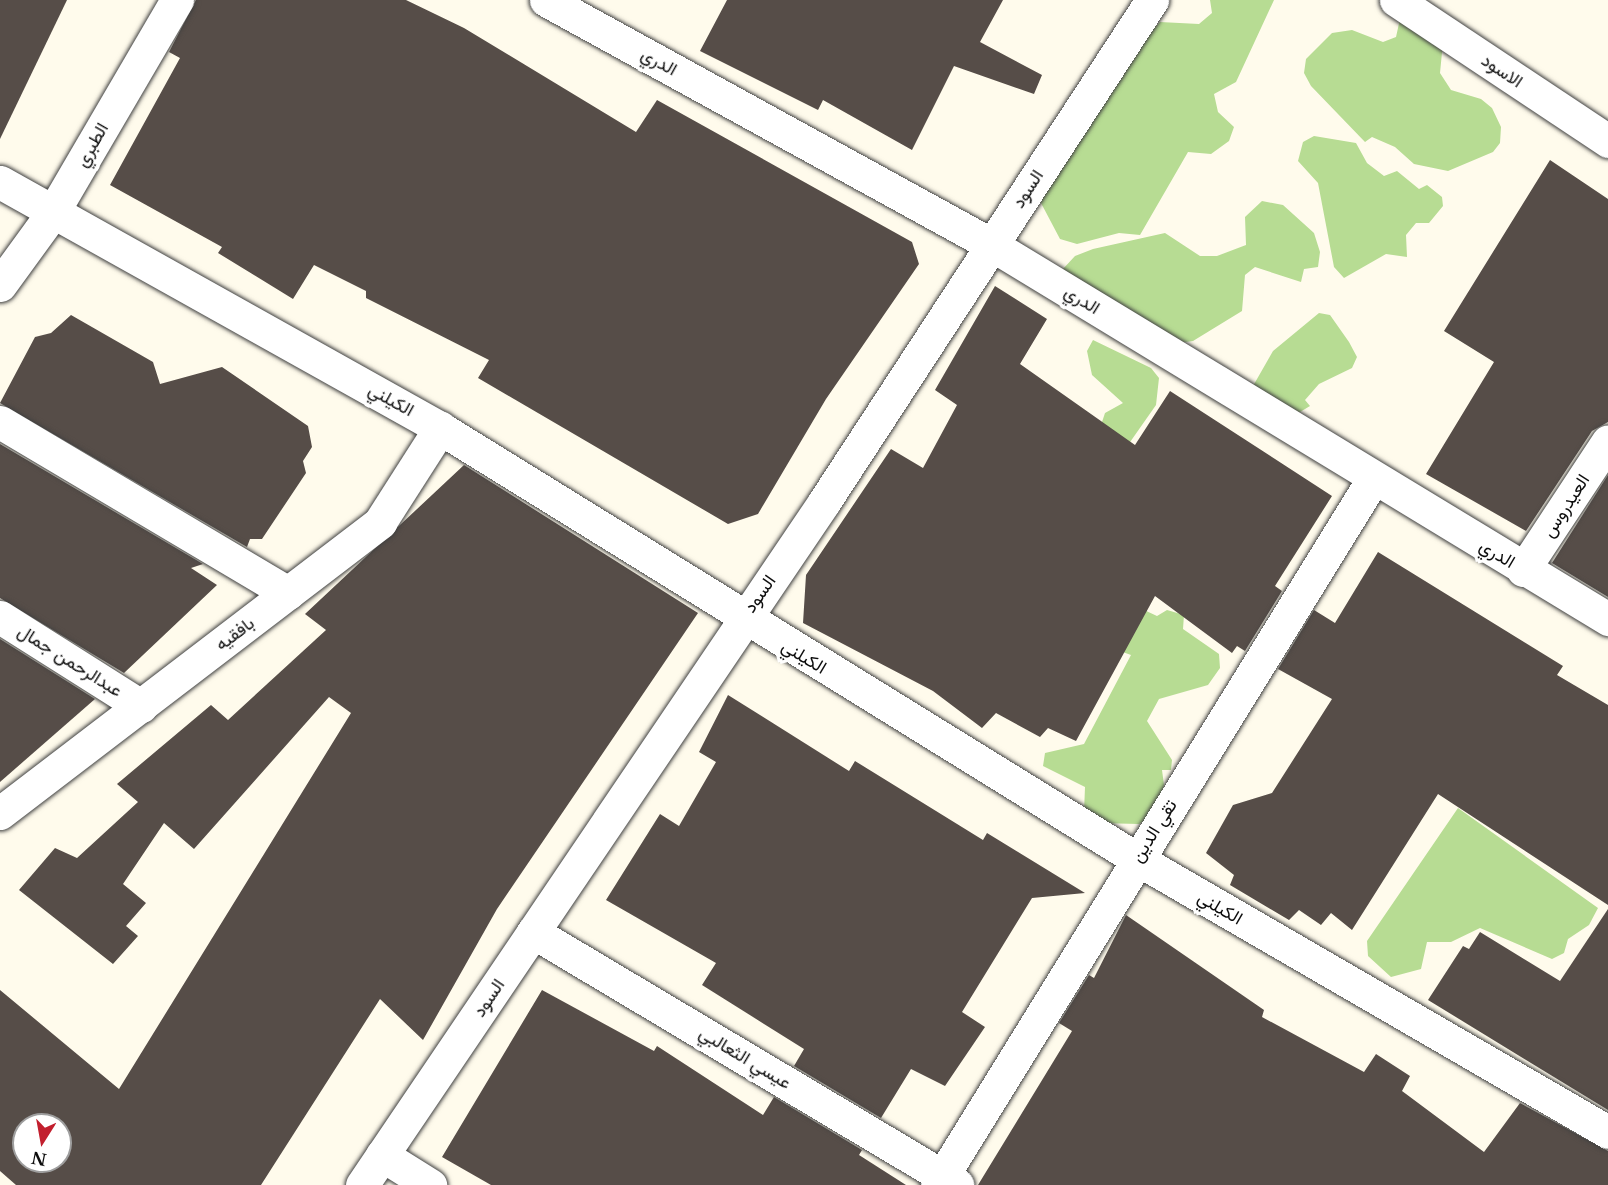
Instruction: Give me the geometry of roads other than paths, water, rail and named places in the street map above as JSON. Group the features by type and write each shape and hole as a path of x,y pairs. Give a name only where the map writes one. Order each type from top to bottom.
{"street":[{"name":"الطبري","path":"0,285 53,212 177,0"},
{"name":"الدري","path":"546,0 992,245 1373,479 1608,619"},
{"name":"السود","path":"362,1185 743,619 1152,0"},
{"name":"الاسود","path":"1396,0 1608,141"},
{"name":"الكيلني","path":"0,182 440,428 743,619 1137,859 1608,1132"},
{"path":"0,422 288,594"},
{"name":"بافقيه","path":"0,813 380,522 440,428"},
{"name":"العيدروس","path":"1523,570 1608,441"},
{"name":"تقي الدين","path":"945,1182 1137,859 1373,479"},
{"name":"عبدالرحمن جمال","path":"0,617 141,706"},
{"name":"عيسي الثعالبي","path":"533,932 945,1182"},
{"path":"382,1155 430,1185"}]}
